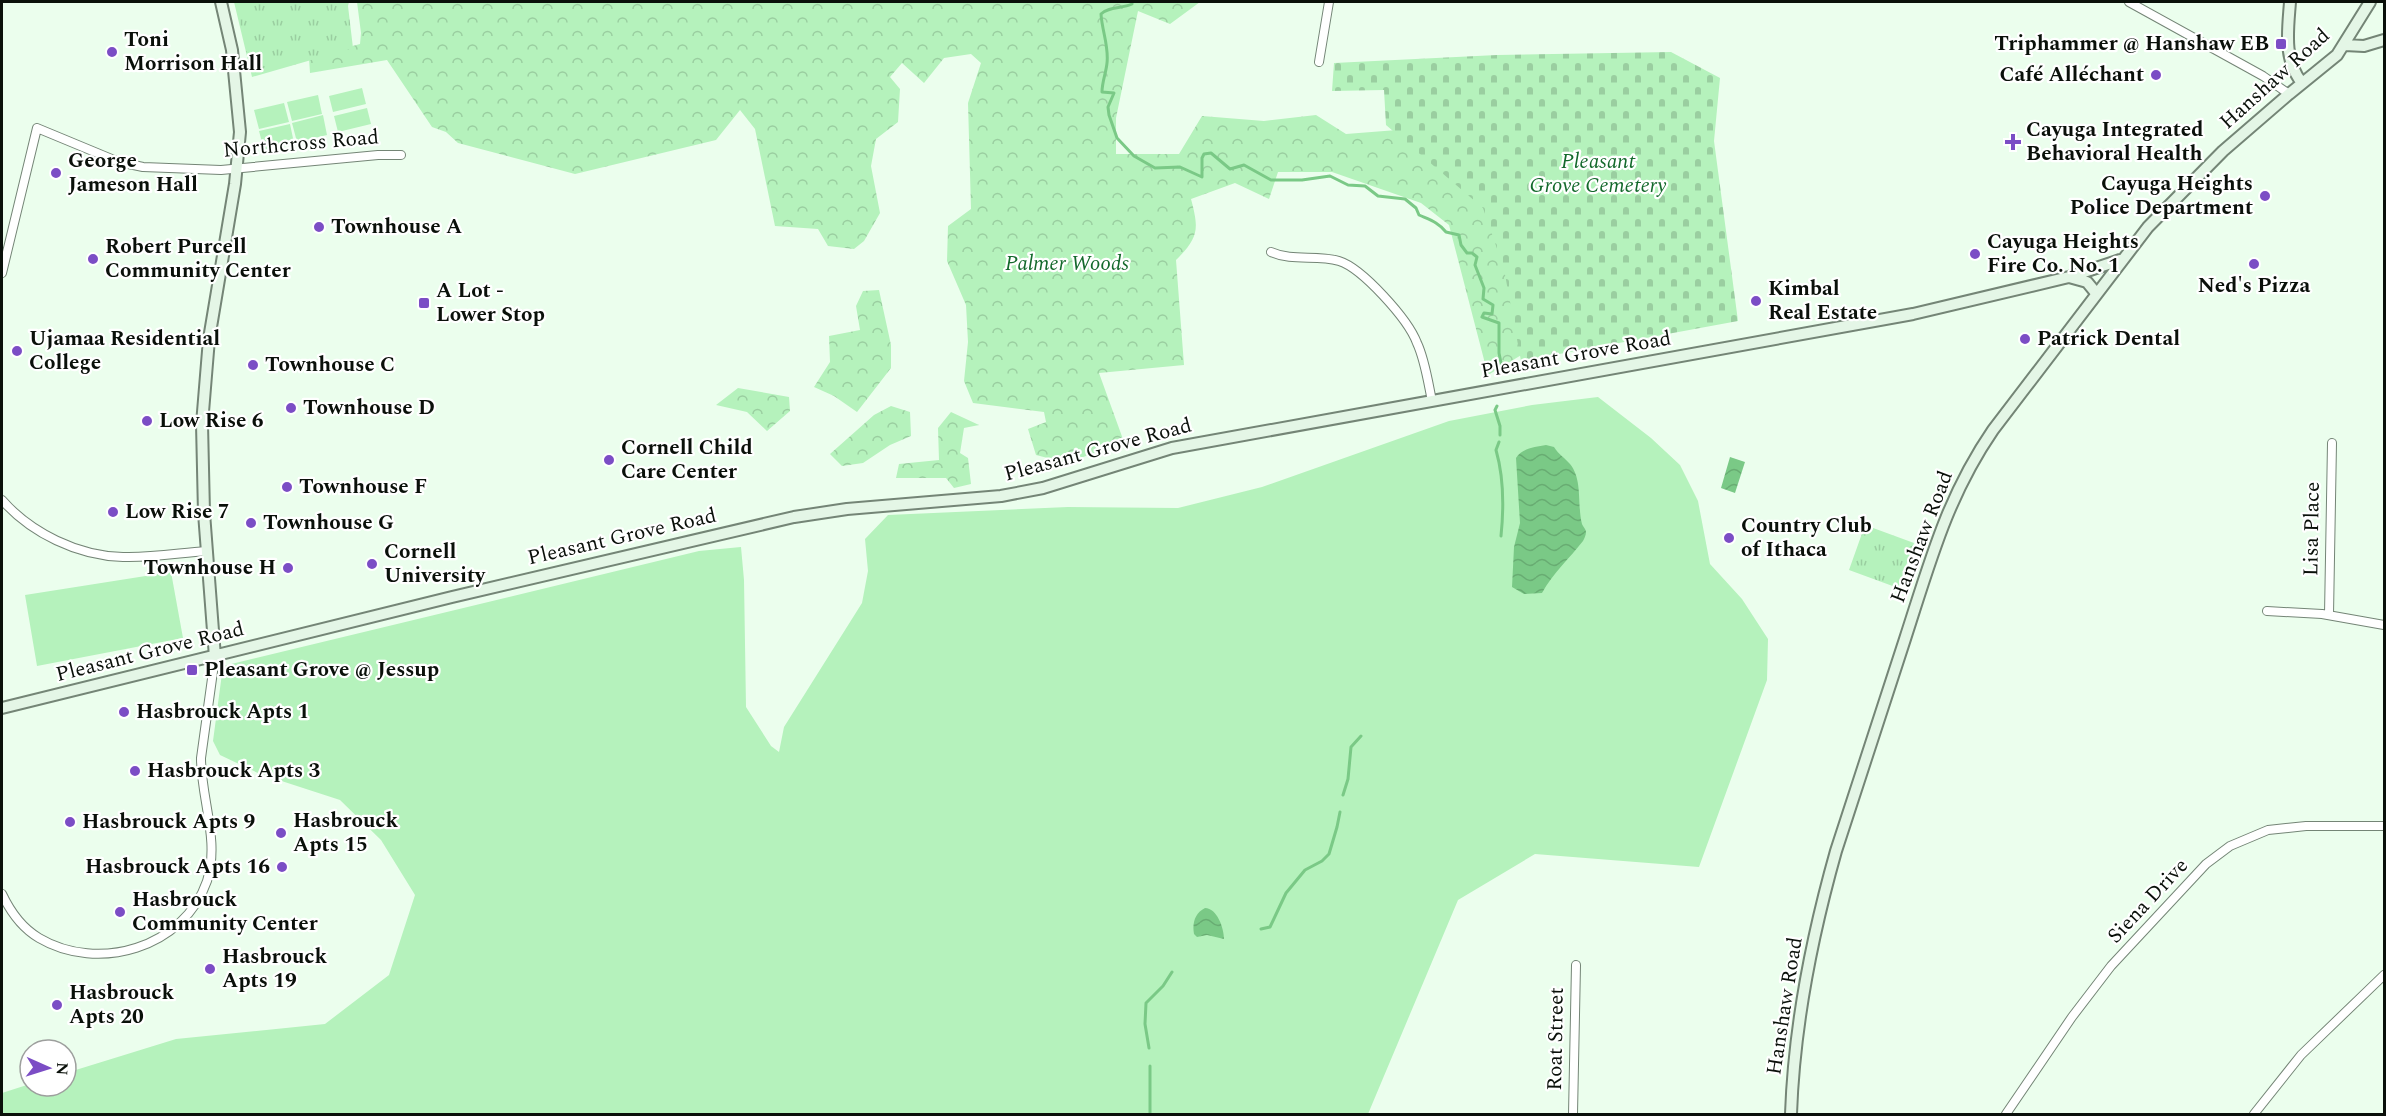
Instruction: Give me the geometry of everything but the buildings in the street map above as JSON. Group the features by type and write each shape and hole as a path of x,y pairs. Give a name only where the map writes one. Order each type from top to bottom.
{"street":[{"path":"2,894 9,909 30,932 57,947 78,953 99,955 131,950 155,941 186,915 203,890 209,871 212,851 201,758 215,657 206,551 202,443 207,360 240,132 238,91 221,2"},
{"path":"1319,63 1329,2"},
{"path":"2129,2 2263,76 2289,94"},
{"path":"2290,2 2287,45 2293,67 2302,83"},
{"name":"Hanshaw Road","path":"1791,1114 1798,1037 1823,898 1836,851 1945,518 1974,458 2120,260 2148,226 2191,182 2289,94 2337,56 2370,2"},
{"path":"2345,45 2364,46 2385,40"},
{"name":"Northcross Road","path":"2,273 37,128 131,165 236,169 378,155 401,155"},
{"path":"1271,252 1283,258 1339,261 1364,278 1393,306 1415,338 1432,401"},
{"name":"Pleasant Grove Road","path":"2,708 794,517 847,509 1001,496 1043,488 1172,448 1853,326 2069,277 2120,260"},
{"path":"2069,277 2087,282 2096,293"},
{"name":"Lisa Place","path":"2329,615 2332,443"},
{"path":"2,500 20,519 33,528 89,552 128,557 206,551"},
{"path":"2267,611 2329,615 2385,625"},
{"name":"Siena Drive","path":"2006,1114 2072,1017 2111,966 2176,894 2216,857 2242,840 2281,827 2385,826"},
{"name":"Roat Street","path":"1573,1114 1576,965"},
{"path":"2254,1114 2301,1055 2385,975"}],"green space":[{"path":"234,2 349,2 353,48 252,77"},
{"name":"Palmer Woods","path":"357,2 1200,2 1170,24 1138,11 1116,118 1116,154 1179,154 1202,116 1264,121 1316,115 1346,134 1397,130 1494,210 1523,354 1488,375 1449,225 1421,203 1332,172 1278,172 1269,199 1235,183 1191,199 1196,225 1195,232 1189,245 1176,260 1184,365 1099,373 1124,442 1067,463 1036,455 1028,429 1046,422 1044,412 973,403 964,381 968,342 966,305 947,261 948,226 971,209 968,103 981,63 971,54 944,58 924,83 902,63 890,77 900,89 898,122 876,139 871,166 880,213 864,241 854,249 828,246 818,229 775,226 755,129 740,110 716,140 575,174 458,143 446,132 432,127 387,60 310,73 309,58 360,44"},
{"name":"Pleasant Grove Cemetery","path":"1671,52 1720,78 1714,141 1738,321 1521,361 1504,269 1483,208 1386,125 1384,90 1332,91 1334,63 1497,55"},
{"path":"362,88 366,104 333,112 329,96"},
{"path":"318,95 322,114 292,121 287,102"},
{"path":"284,103 289,122 259,129 254,110"},
{"path":"367,108 371,124 338,132 334,116"},
{"path":"323,115 327,135 297,142 292,123"},
{"path":"290,124 294,143 264,150 259,131"},
{"path":"879,290 891,345 891,368 857,412 834,396 814,387 830,362 829,336 860,330 856,306 863,291"},
{"path":"738,388 789,397 790,411 767,431 747,412 716,405"},
{"path":"1598,397 1651,438 1680,465 1698,501 1710,564 1742,599 1768,639 1767,680 1699,867 1535,854 1458,900 1368,1114 2,1114 2,1093 18,1088 18,1098 78,1098 78,1069 176,1039 325,1024 389,975 415,895 381,840 340,800 260,774 220,755 213,741 223,666 699,551 741,547 744,580 746,707 771,746 779,752 784,727 862,603 868,571 865,539 888,515 1068,507 1178,508 1262,487 1449,421 1532,405"},
{"path":"891,406 910,412 911,436 890,445 863,463 842,466 830,454 874,415"},
{"path":"951,412 979,425 964,428 960,453 968,458 971,484 954,488 946,478 896,478 899,464 939,460 938,428"},
{"path":"1865,525 1914,543 1898,588 1849,570"},
{"path":"171,572 183,638 37,666 25,595"}],"water":[{"path":"1546,445 1554,447 1574,470 1577,477 1582,524 1586,533 1583,541 1542,593 1524,594 1512,587 1514,547 1520,523 1516,458 1525,450"},
{"path":"1730,457 1745,462 1735,493 1721,488"},
{"path":"1205,908 1216,915 1223,930 1224,939 1207,935 1197,937 1194,934 1195,919"}],"waterway":[{"path":"1132,2 1128,6 1108,10 1101,14 1107,57 1102,92 1114,93 1108,107 1109,115 1117,138 1134,156 1155,168 1180,167 1202,177 1202,158 1204,154 1211,153 1230,169 1244,165 1271,180 1302,180 1330,176 1348,185 1365,186 1378,196 1405,199 1416,208 1419,215 1437,224 1446,232 1459,235 1461,245 1467,253 1472,253 1477,257 1475,265 1484,288 1483,299 1493,305 1492,314 1484,313 1482,317 1499,323 1499,353 1503,373"},
{"path":"1497,406 1495,410 1500,435"},
{"path":"1499,442 1496,450 1503,493 1501,536"},
{"path":"1343,795 1348,779 1351,747 1361,736"},
{"path":"1261,929 1270,927 1286,893 1305,870 1322,861 1329,854 1340,812"},
{"path":"1149,1048 1145,1024 1146,1003 1163,986 1172,972"},
{"path":"1150,1066 1150,1114"}],"place":[{"name":"Triphammer @ Hanshaw EB","path":"2281,44"},
{"name":"Toni Morrison Hall","path":"112,52"},
{"name":"Café Alléchant","path":"2156,75"},
{"name":"Cayuga Integrated Behavioral Health","path":"2013,142"},
{"name":"George Jameson Hall","path":"56,173"},
{"name":"Cayuga Heights Police Department","path":"2265,196"},
{"name":"Townhouse A","path":"319,227"},
{"name":"Cayuga Heights Fire Co. No. 1","path":"1975,254"},
{"name":"Robert Purcell Community Center","path":"93,259"},
{"name":"Ned's Pizza","path":"2254,264"},
{"name":"Kimbal Real Estate","path":"1756,301"},
{"name":"A Lot - Lower Stop","path":"424,303"},
{"name":"Patrick Dental","path":"2025,339"},
{"name":"Ujamaa Residential College","path":"17,351"},
{"name":"Townhouse C","path":"253,365"},
{"name":"Townhouse D","path":"291,408"},
{"name":"Low Rise 6","path":"147,421"},
{"name":"Cornell Child Care Center","path":"609,460"},
{"name":"Townhouse F","path":"287,487"},
{"name":"Low Rise 7","path":"113,512"},
{"name":"Townhouse G","path":"251,523"},
{"name":"Country Club of Ithaca","path":"1729,538"},
{"name":"Cornell University","path":"372,564"},
{"name":"Townhouse H","path":"288,568"},
{"name":"Pleasant Grove @ Jessup","path":"192,670"},
{"name":"Hasbrouck Apts 1","path":"124,712"},
{"name":"Hasbrouck Apts 3","path":"135,771"},
{"name":"Hasbrouck Apts 9","path":"70,822"},
{"name":"Hasbrouck Apts 15","path":"281,833"},
{"name":"Hasbrouck Apts 16","path":"282,867"},
{"name":"Hasbrouck Community Center","path":"120,912"},
{"name":"Hasbrouck Apts 19","path":"210,969"},
{"name":"Hasbrouck Apts 20","path":"57,1005"}]}
